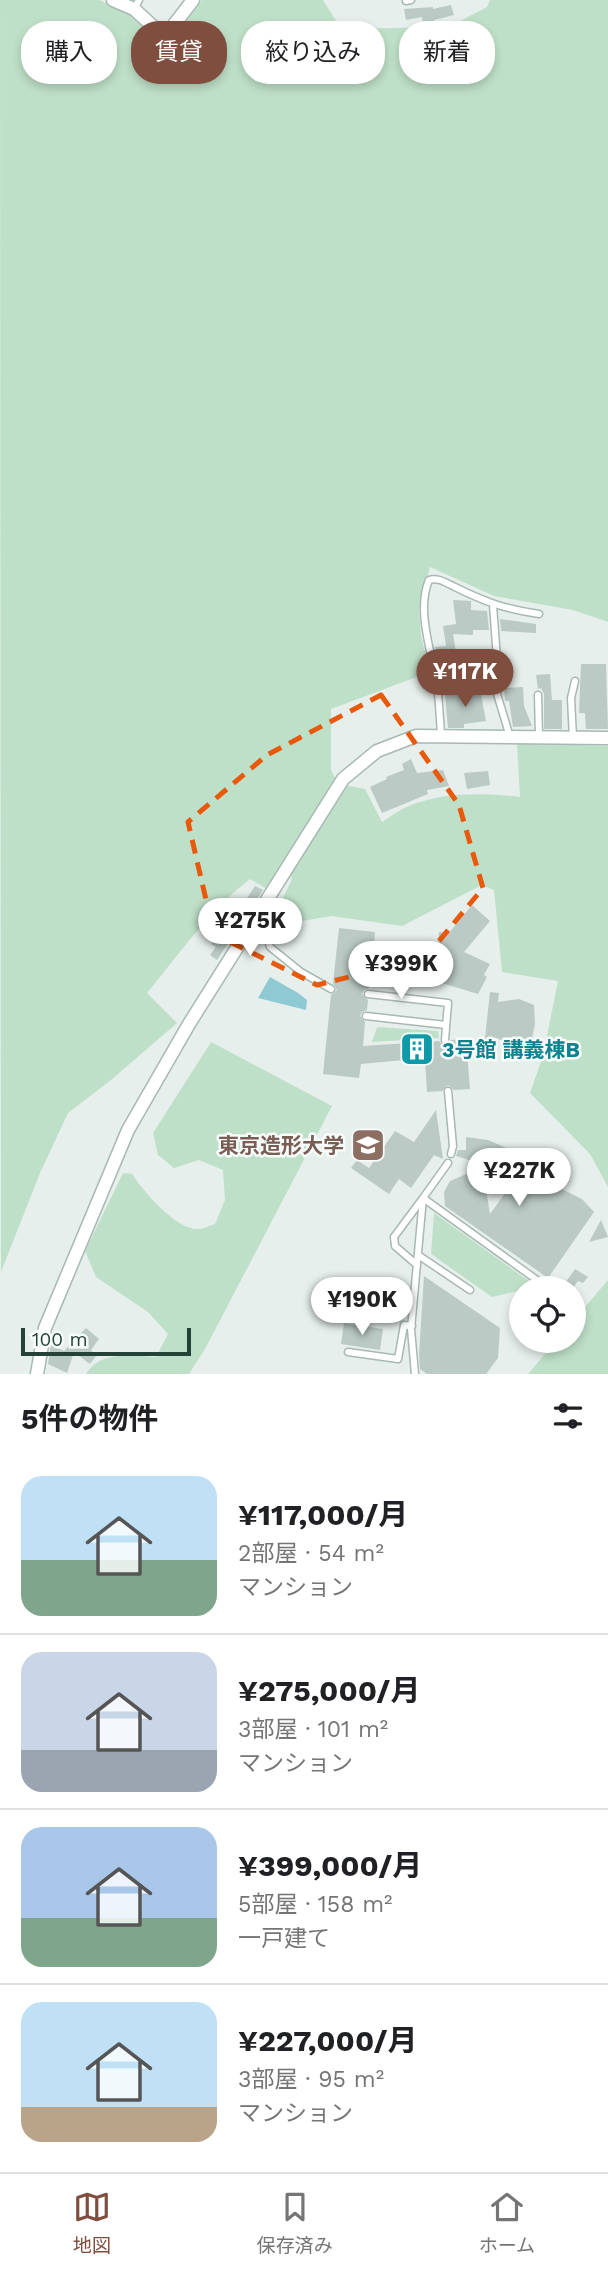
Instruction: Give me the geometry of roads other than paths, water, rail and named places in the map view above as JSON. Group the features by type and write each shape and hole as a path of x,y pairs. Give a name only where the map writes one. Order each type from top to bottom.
{"street":[{"path":"113,0 137,5 159,32 166,35 193,0"},
{"path":"37,1374 45,1328 128,1130 189,1024 343,779 386,746 416,736 608,738"}],"lane":[{"path":"441,735 437,687 425,610 428,583 431,579 437,579 493,605 539,614"},
{"path":"493,605 498,671 494,684 510,737"},
{"path":"573,738 572,698 575,681"},
{"path":"538,695 538,737"},
{"path":"260,912 270,947 302,972 331,989"},
{"path":"368,994 448,1003 445,1040"},
{"path":"366,1016 446,1025"},
{"path":"448,1091 452,1154"},
{"path":"417,1265 396,1246 394,1237 448,1163"},
{"path":"415,1374 412,1326 423,1198"},
{"path":"423,1198 531,1276"},
{"path":"418,1255 470,1290"},
{"path":"348,1352 398,1359 404,1325 412,1326"}],"water":[{"path":"270,977 307,1000 306,1010 258,998"}],"place":[{"name":"3号館 講義棟B","path":"417,1049"},
{"name":"東京造形大学","path":"368,1145"}]}
